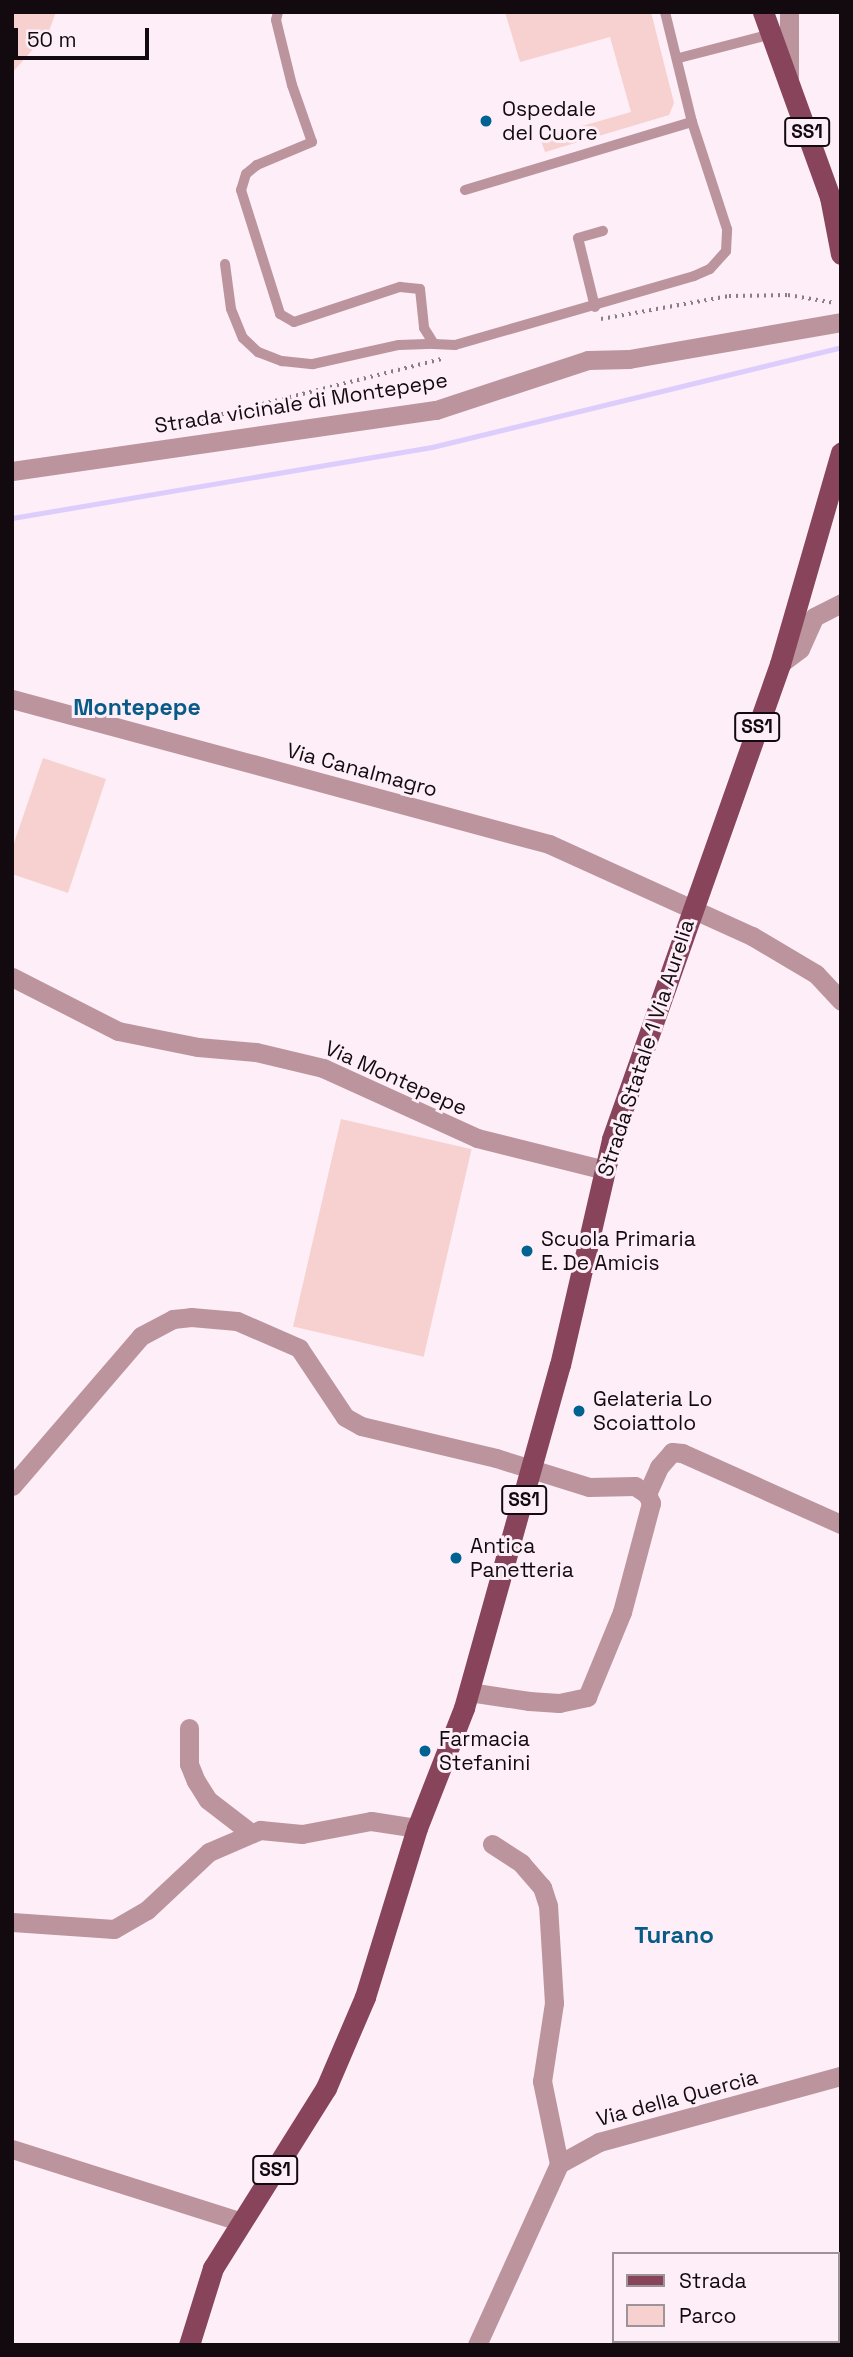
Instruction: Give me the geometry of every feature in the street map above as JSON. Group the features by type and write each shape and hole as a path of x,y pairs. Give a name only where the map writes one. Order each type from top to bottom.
{"main road":[{"name":"SS1","path":"763,12 789,77 830,197 841,254"},
{"name":"Strada Statale 1 Via Aurelia","path":"189,2345 213,2268 239,2221 308,2123 327,2088 365,1997 417,1828 469,1692 533,1469 605,1170 691,908 779,664 841,453"}],"street":[{"path":"789,12 789,77"},
{"name":"Strada vicinale di Montepepe","path":"12,471 436,410 588,360 629,359 841,322"},
{"path":"779,664 800,649 814,617 841,603"},
{"name":"Via Canalmagro","path":"12,699 549,844 691,908 816,974 841,1001"},
{"name":"Via Montepepe","path":"12,977 118,1031 198,1047 256,1052 323,1068 477,1138 605,1170"},
{"path":"12,1486 141,1336 173,1320 191,1317 237,1321 299,1348 312,1361 331,1399 345,1417 361,1426 533,1469 589,1487 635,1486 647,1494 651,1503 622,1612 587,1696 559,1703 469,1692"},
{"path":"647,1494 659,1467 672,1452 682,1453 841,1524"},
{"path":"189,1728 189,1764 196,1781 208,1800 251,1833"},
{"path":"12,1922 114,1929 147,1910 209,1852 251,1833 302,1833 370,1821 417,1828"},
{"path":"477,2345 559,2164 542,2081 554,2003 548,1905 542,1886 521,1863 492,1844"},
{"name":"Via della Quercia","path":"559,2164 599,2141 841,2076"},
{"path":"12,2149 239,2221"}],"lane":[{"path":"278,12 276,20 292,85 312,142 257,165 246,174 242,190 280,314 295,322 400,287 420,289 424,328 435,344"},
{"path":"225,264 231,309 243,338 258,352 282,361 313,364 399,345 455,345 595,307 710,270 726,251 727,229 692,122 679,58 665,12"},
{"path":"679,58 772,34"},
{"path":"465,190 692,122"},
{"path":"595,307 578,238 603,231"}],"path":[{"path":"592,321 729,296 788,295 841,304"},
{"path":"162,429 444,358"}],"green space":[{"path":"12,12 56,12 49,31 12,73"},
{"path":"505,12 651,12 674,103 669,115 545,152 540,138 631,112 610,37 520,62"},
{"path":"43,758 106,779 68,893 12,874 12,849"},
{"path":"341,1119 472,1149 424,1357 293,1327"}],"waterway":[{"path":"12,518 432,447 841,347"}],"place":[{"name":"Ospedale del Cuore","path":"486,121"},
{"name":"Scuola Primaria E. De Amicis","path":"527,1251"},
{"name":"Gelateria Lo Scoiattolo","path":"579,1411"},
{"name":"Antica Panetteria","path":"456,1558"},
{"name":"Farmacia Stefanini","path":"425,1751"}],"district":[{"name":"Montepepe","path":"137,707"},
{"name":"Turano","path":"674,1935"}]}
